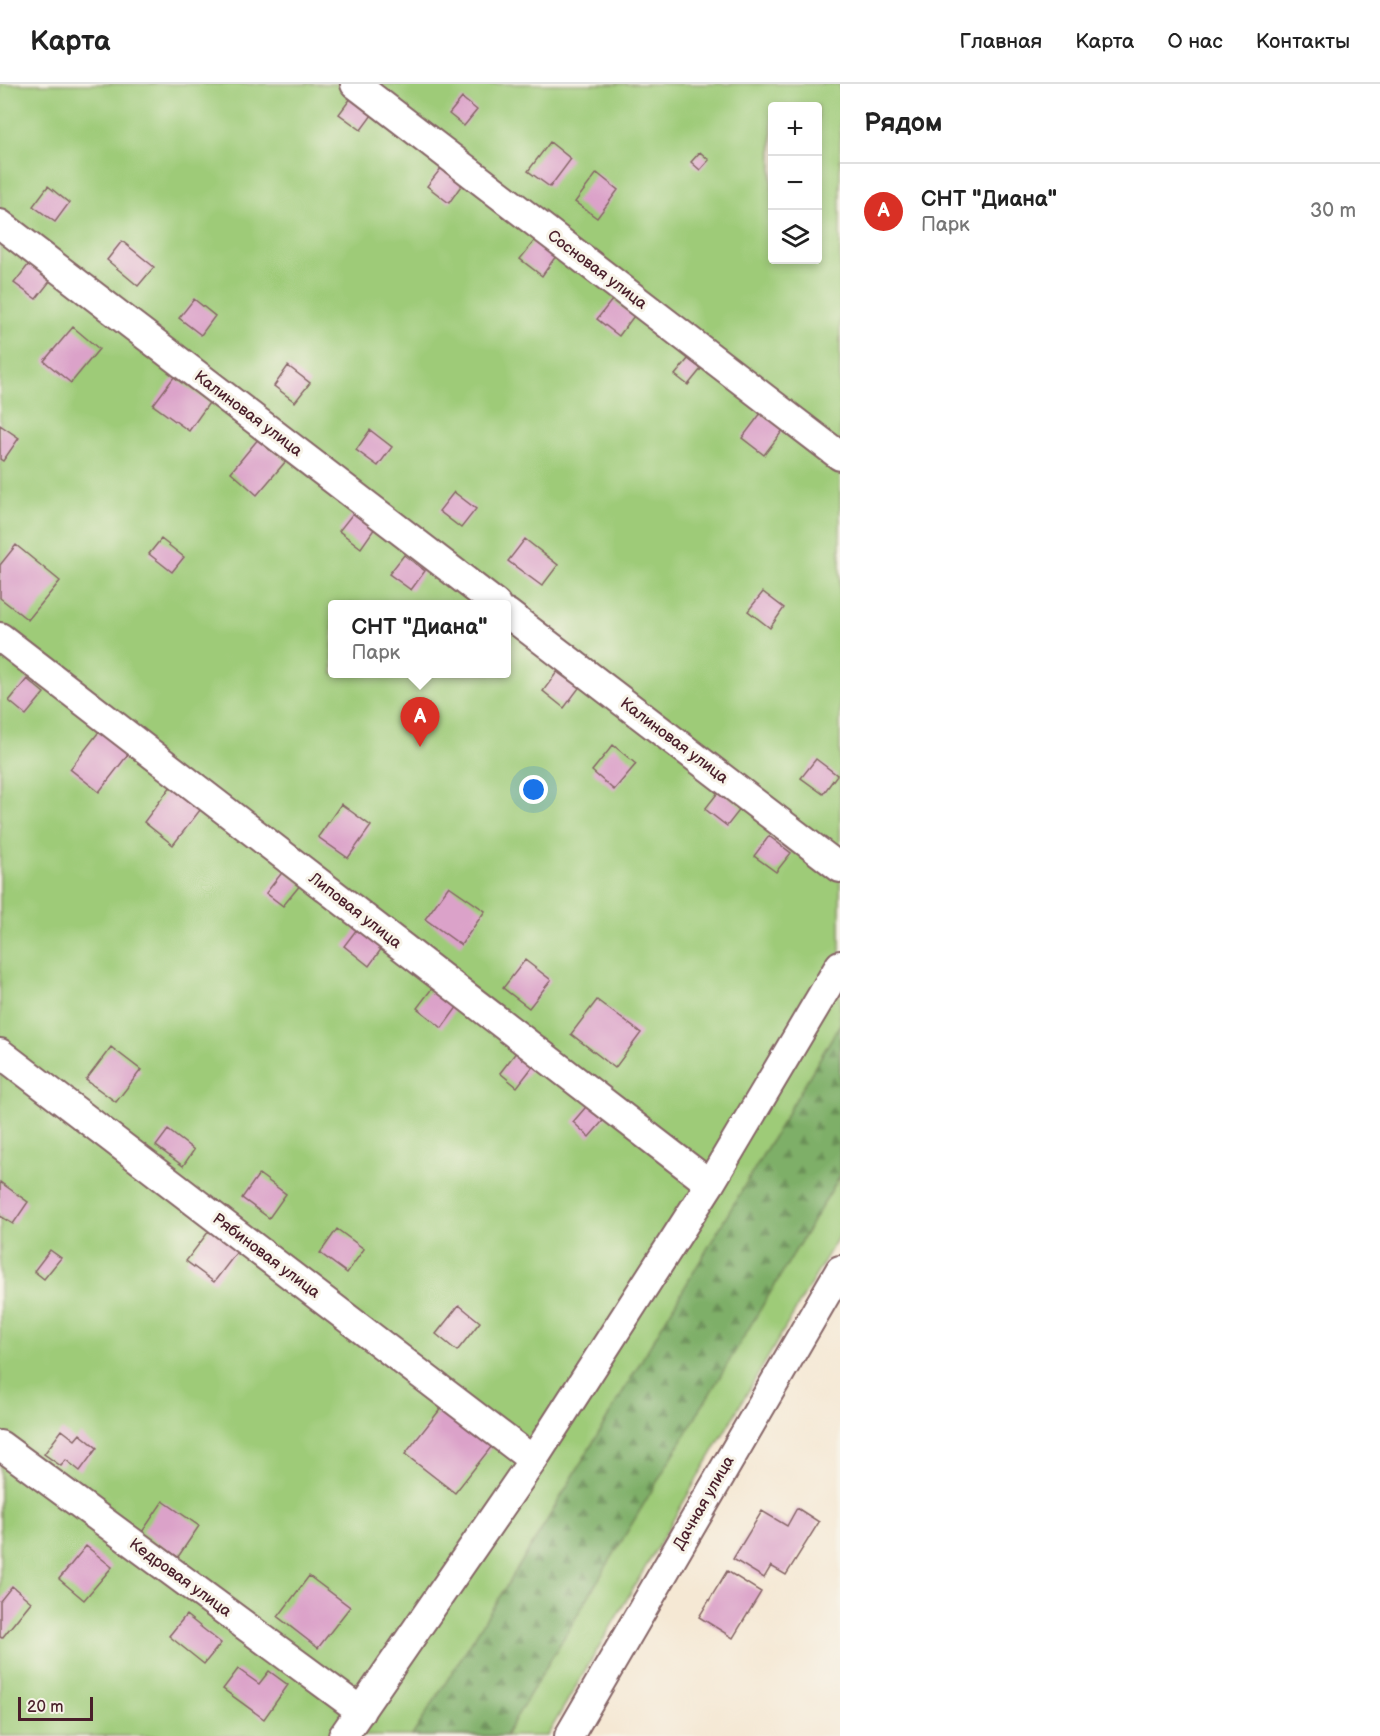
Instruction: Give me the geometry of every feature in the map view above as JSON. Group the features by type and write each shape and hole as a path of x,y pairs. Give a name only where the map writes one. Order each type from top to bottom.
{"street":[{"name":"Сосновая улица","path":"355,84 840,456"},
{"name":"Калиновая улица","path":"0,224 491,600"},
{"name":"Калиновая улица","path":"511,616 840,868"},
{"name":"Липовая улица","path":"0,637 710,1184"},
{"path":"343,1736 533,1460 710,1184 840,965"},
{"name":"Рябиновая улица","path":"0,1053 533,1460"},
{"name":"Дачная улица","path":"569,1736 840,1270"},
{"name":"Кедровая улица","path":"0,1445 361,1711"}],"green space":[{"path":"0,84 840,84 840,1234 547,1736 0,1736"},
{"path":"840,1024 840,1176 505,1736 412,1736 539,1534"}],"building":[{"path":"354,94 375,111 361,130 339,114"},
{"path":"462,98 477,110 464,126 449,114"},
{"path":"550,142 571,159 550,187 528,171"},
{"path":"700,152 709,160 700,170 691,162"},
{"path":"442,167 463,183 449,203 427,186"},
{"path":"597,173 618,190 597,218 575,202"},
{"path":"48,186 69,203 55,222 33,206"},
{"path":"535,240 556,256 542,276 520,259"},
{"path":"122,241 154,267 138,286 107,260"},
{"path":"29,264 51,280 36,299 14,283"},
{"path":"194,299 215,316 201,335 179,318"},
{"path":"612,300 634,316 619,336 597,319"},
{"path":"73,327 99,349 71,383 44,361"},
{"path":"688,359 701,369 688,385 675,375"},
{"path":"288,366 310,383 295,402 274,386"},
{"path":"174,377 209,403 189,431 153,405"},
{"path":"761,413 784,429 764,455 742,438"},
{"path":"0,425 19,438 3,461 0,459"},
{"path":"370,430 392,447 378,466 356,450"},
{"path":"259,438 286,461 257,495 231,472"},
{"path":"454,492 476,509 461,528 439,511"},
{"path":"354,512 375,528 361,548 339,531"},
{"path":"161,539 184,557 172,572 149,554"},
{"path":"525,539 558,565 542,586 508,561"},
{"path":"16,545 60,581 28,620 0,598 0,565"},
{"path":"404,555 425,571 411,590 389,574"},
{"path":"763,592 784,608 770,628 748,611"},
{"path":"557,672 579,688 564,708 543,691"},
{"path":"27,679 44,693 26,715 9,701"},
{"path":"101,729 130,752 99,792 70,769"},
{"path":"613,745 636,764 614,790 592,771"},
{"path":"816,759 837,775 823,794 801,778"},
{"path":"174,782 204,805 173,845 144,822"},
{"path":"720,790 742,807 727,826 705,809"},
{"path":"341,804 371,826 348,858 318,837"},
{"path":"769,836 791,853 776,872 754,856"},
{"path":"284,870 301,884 283,906 266,893"},
{"path":"449,886 485,911 461,945 425,919"},
{"path":"360,925 385,944 369,966 344,946"},
{"path":"525,960 551,980 529,1008 503,988"},
{"path":"433,987 458,1006 442,1028 417,1008"},
{"path":"597,1000 641,1033 615,1068 571,1034"},
{"path":"111,1047 141,1070 116,1102 86,1080"},
{"path":"517,1051 534,1065 517,1087 500,1073"},
{"path":"591,1101 608,1115 589,1137 573,1122"},
{"path":"168,1130 194,1150 183,1166 156,1146"},
{"path":"259,1174 286,1194 269,1218 242,1198"},
{"path":"0,1182 28,1202 13,1224 0,1216"},
{"path":"212,1227 240,1248 214,1282 186,1261"},
{"path":"337,1229 364,1249 347,1273 320,1253"},
{"path":"50,1250 61,1258 44,1279 34,1271"},
{"path":"459,1305 480,1322 457,1351 436,1334"},
{"path":"442,1407 492,1446 455,1493 405,1454"},
{"path":"62,1430 75,1440 80,1434 97,1448 80,1471 66,1460 61,1466 44,1454"},
{"path":"163,1501 199,1526 178,1557 142,1532"},
{"path":"797,1508 819,1522 786,1575 771,1566 764,1578 733,1559 762,1511 787,1526"},
{"path":"86,1546 112,1567 84,1600 59,1579"},
{"path":"727,1571 761,1592 733,1638 699,1617"},
{"path":"309,1576 350,1607 318,1648 278,1617"},
{"path":"12,1586 31,1602 2,1638 0,1637 0,1601"},
{"path":"186,1615 221,1643 204,1664 169,1636"},
{"path":"238,1669 259,1684 269,1671 288,1685 264,1719 223,1689"}],"place":[{"name":"СНТ \"Диана\"","path":"420,747"}]}
